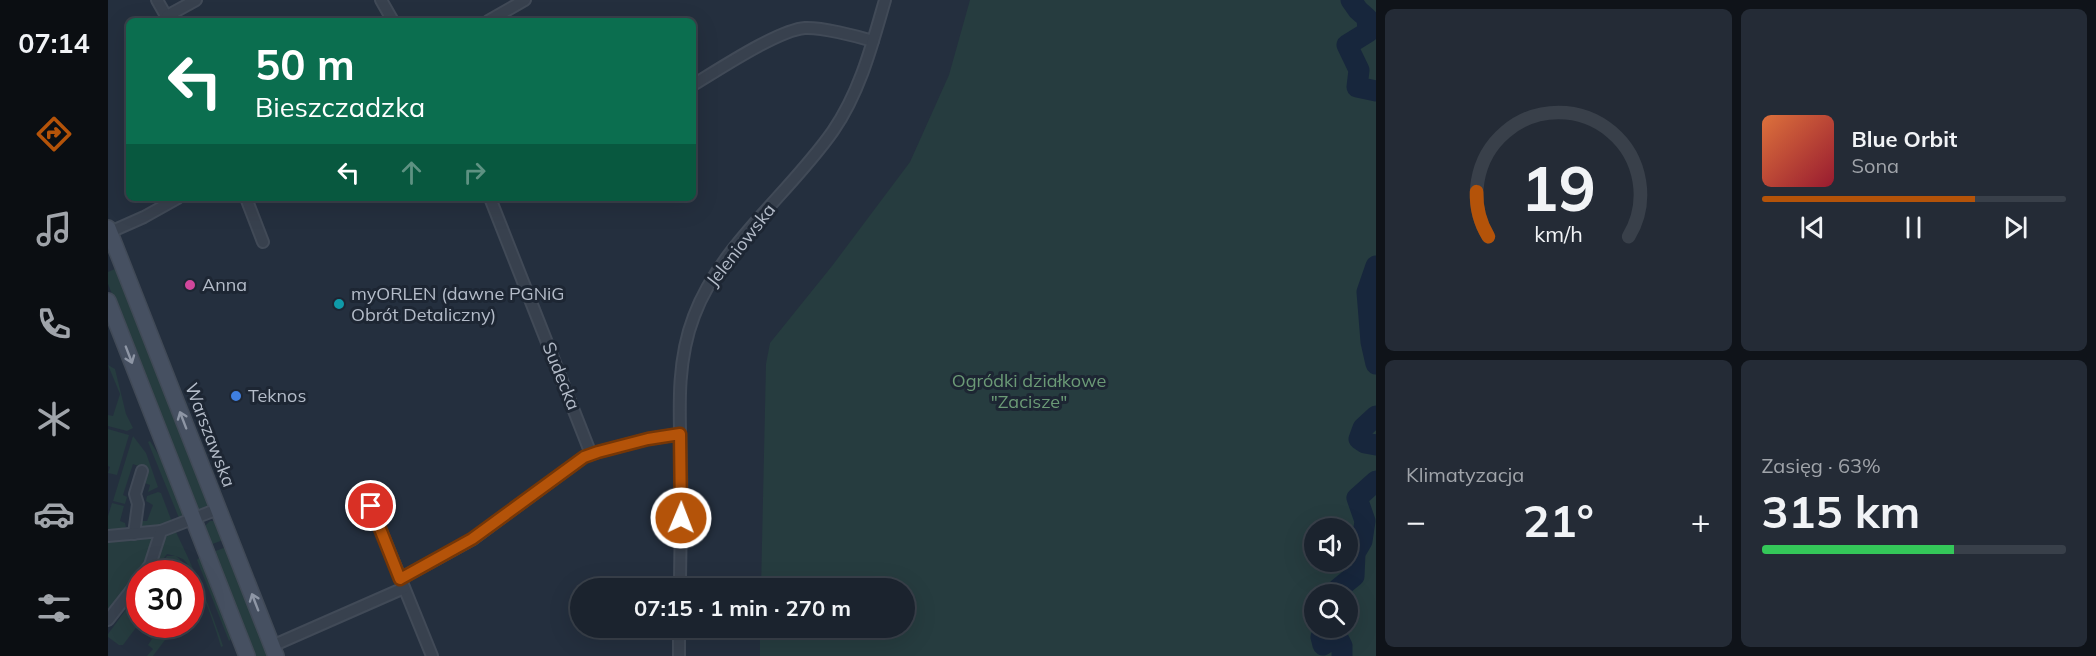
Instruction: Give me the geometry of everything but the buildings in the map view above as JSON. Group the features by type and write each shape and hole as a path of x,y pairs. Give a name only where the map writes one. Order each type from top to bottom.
{"main road":[{"name":"Warszawska","path":"109,231 274,651"},
{"path":"108,301 247,656"}],"street":[{"path":"157,0 167,18"},
{"path":"169,18 196,0"},
{"path":"381,0 391,18"},
{"path":"493,18 525,0"},
{"name":"Jeleniowska","path":"680,578 680,394 682,362 691,324 703,295 724,261 804,168 834,129 853,95 885,0"},
{"path":"696,83 773,39 801,28 818,29 873,41"},
{"path":"109,231 144,217 173,201"},
{"path":"247,201 263,242"},
{"name":"Sudecka","path":"493,201 591,454"},
{"path":"274,651 402,583 467,543 591,454 648,439 680,434"},
{"path":"134,534 138,504 135,494 142,471"},
{"path":"371,506 432,656"},
{"path":"108,536 161,531 218,509"},
{"path":"152,560 161,531"},
{"path":"108,620 126,597"},
{"path":"679,638 679,656"}],"green space":[{"name":"Ogródki działkowe \"Zacisze\"","path":"970,0 1376,0 1376,656 760,656 760,638 915,638 915,578 761,578 766,364 770,343 832,266 910,162 949,75"},
{"path":"117,268 209,503 206,509 199,510 194,505 108,284 108,272"},
{"path":"108,365 115,369 126,414 133,428 127,431 108,426 108,415 113,416 120,394"},
{"path":"108,429 129,435 117,475 108,473 110,467 108,466"},
{"path":"133,436 146,453 158,487 148,492 150,485 142,482 146,469 133,464 123,495 127,497 125,504 113,501"},
{"path":"150,441 165,465 183,510 179,518 148,442"},
{"path":"161,493 172,522 160,527 140,529 140,521 147,521 153,505 146,501 147,496"},
{"path":"112,503 124,506 120,521 125,523 126,527 108,532 108,516"},
{"path":"210,521 217,524 223,540 210,545 205,526"},
{"path":"175,530 189,560 176,556 180,560 164,560 167,556 175,556 167,554 162,560 156,560 162,542"},
{"path":"156,536 147,560 126,560 126,590 108,614 108,539"},
{"path":"226,547 269,656 254,656 213,552"},
{"path":"204,564 233,637 229,641 204,578"},
{"path":"204,594 223,646 221,647"},
{"path":"126,610 126,638 128,638 123,645 119,645 108,637"},
{"path":"166,638 153,656 147,656 153,649 148,645 152,639"}],"waterway":[{"path":"1351,0 1367,18 1368,32 1347,45 1359,70 1357,87 1376,91"},
{"path":"1376,266 1367,292 1371,342 1376,364"},
{"path":"1376,416 1363,428 1359,439 1376,445"},
{"path":"1344,584 1354,576 1355,553 1362,541 1365,521 1357,498 1376,481"},
{"path":"1321,638 1323,645 1334,638"},
{"path":"1338,638 1342,646 1342,656"}],"place":[{"name":"Anna","path":"190,285"},
{"name":"myORLEN (dawne PGNiG Obrót Detaliczny)","path":"339,304"},
{"name":"Teknos","path":"236,396"}],"route":[{"path":"371,506 400,579 472,539 584,457 648,439 680,434 681,518"}]}
